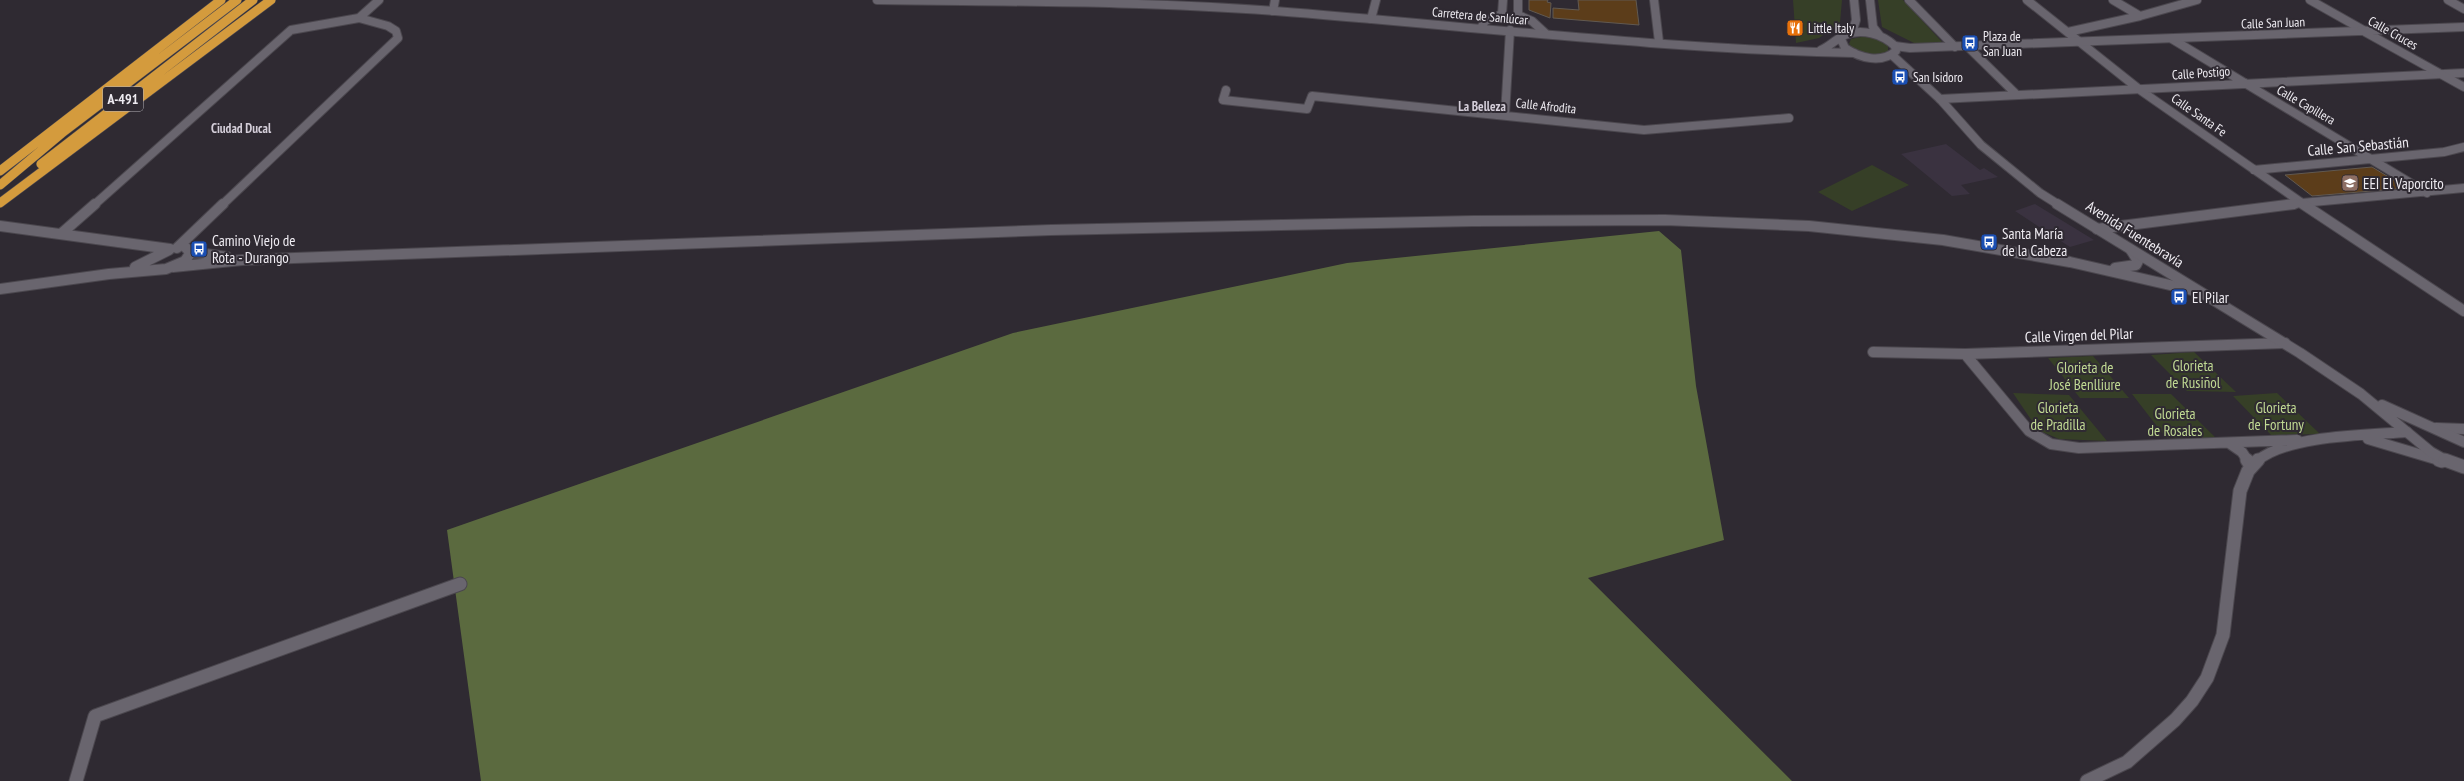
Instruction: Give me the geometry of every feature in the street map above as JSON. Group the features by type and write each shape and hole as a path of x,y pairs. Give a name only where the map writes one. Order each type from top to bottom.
{"highway":[{"path":"0,202 108,124 270,0"},
{"path":"262,7 276,0"},
{"name":"A-491","path":"0,185 62,133 235,1"},
{"path":"0,171 217,2"},
{"name":"A-491","path":"0,202 79,133 251,2"}],"street":[{"path":"359,18 379,0"},
{"name":"Carretera de Sanlúcar","path":"876,0 1171,5 1273,11 1759,51 1817,51 1854,53 1872,58"},
{"path":"1273,11 1275,0"},
{"path":"1372,19 1376,0"},
{"path":"1502,14 1503,0"},
{"path":"1518,0 1518,16"},
{"path":"1654,0 1659,42"},
{"path":"1854,0 1856,20 1852,33 1880,36"},
{"path":"1870,0 1873,27 1880,36 1895,46 1896,51 1892,55 1872,58"},
{"path":"1909,0 1955,47"},
{"name":"Calle Santa Fe","path":"2027,0 2081,41 2140,90 2302,203 2464,310"},
{"path":"2113,0 2140,16"},
{"path":"2068,32 2140,16 2197,0"},
{"name":"Calle Cruces","path":"2310,0 2464,87"},
{"path":"2448,0 2464,9"},
{"path":"1482,28 1485,21 1502,14 1518,16 1532,21 1545,33"},
{"path":"62,233 291,30 359,18 388,26 396,31 398,38 174,249 156,255 151,266"},
{"name":"Calle San Juan","path":"1895,46 1910,48 1955,47 2464,27"},
{"path":"1504,115 1510,30"},
{"name":"Carretera de Sanlúcar","path":"1817,51 1852,33"},
{"path":"1841,39 1843,46 1854,53"},
{"name":"Calle Capillera","path":"2172,39 2427,193"},
{"path":"1967,46 2017,95"},
{"name":"Avenida Fuentebravía","path":"1892,55 1940,99 1981,144 2004,165 2040,193 2196,291 2285,344 2361,394 2423,446 2450,463"},
{"name":"Avenida Fuentebravía","path":"1872,58 1913,74"},
{"name":"Calle Postigo","path":"1940,99 2464,73"},
{"name":"Calle Afrodita","path":"1226,90 1223,100 1307,109 1312,96 1644,130 1789,118"},
{"name":"Calle San Sebastián","path":"2254,170 2444,152 2464,147"},
{"path":"2097,229 2302,203 2427,193 2464,188"},
{"path":"0,289 110,274 151,266 173,267 242,260 815,236 1241,224 1592,219 1718,222 1852,230 2002,248 2145,278 2196,291"},
{"path":"0,226 174,249 188,249 191,252 242,260"},
{"path":"144,245 156,255"},
{"path":"2108,270 2131,266 2138,261 2131,250"},
{"path":"173,267 185,261 191,252"},
{"path":"2131,266 2145,278"},
{"name":"Calle Virgen del Pilar","path":"1873,352 1965,354 2285,344"},
{"path":"1965,354 2029,431 2051,444 2079,448 2312,441 2436,428 2464,429"},
{"name":"Avenida Fuentebravía","path":"2361,394 2464,442"},
{"path":"2358,437 2388,444 2464,467"},
{"path":"2087,781 2127,762 2175,720 2192,701 2207,678 2223,635 2236,506 2239,490 2251,466 2272,452 2312,441"},
{"path":"2229,443 2242,452 2251,466"},
{"path":"2450,463 2464,471"},
{"path":"76,781 95,716 460,584"}],"shaded area":[{"path":"1946,144 1980,170 1984,168 1998,177 1961,185 1970,194 1952,196 1901,154"},
{"path":"2035,204 2094,240 2070,247 2015,211"}],"green space":[{"path":"1793,0 1842,0 1840,23 1819,38 1796,43"},
{"path":"1878,0 1903,0 1943,43 1914,43 1882,27"},
{"path":"1866,36 1880,40 1888,45 1888,51 1879,54 1868,54 1857,50 1849,44 1851,39"},
{"path":"1872,165 1909,185 1852,211 1818,192"},
{"path":"1659,231 1681,250 1696,386 1724,540 1588,578 1792,781 481,781 447,530 1013,333 1347,263"},
{"name":"Glorieta de Rusiñol","path":"2194,352 2236,392 2187,391 2151,355"},
{"name":"Glorieta de José Benlliure","path":"2093,356 2129,398 2080,398 2048,358"},
{"name":"Glorieta de Pradilla","path":"2013,393 2069,395 2107,441 2059,439 2038,430"},
{"name":"Glorieta de Fortuny","path":"2277,393 2320,434 2271,435 2233,396"},
{"name":"Glorieta de Rosales","path":"2132,394 2171,394 2218,440 2166,438"}],"building":[{"path":"1529,0 1548,0 1547,2 1551,3 1550,18 1529,10"},
{"path":"1578,0 1636,0 1639,25 1553,18 1553,8 1579,10"},
{"name":"EEI El Vaporcito","path":"2372,167 2407,188 2312,196 2285,175"}],"place":[{"name":"Little Italy","path":"1795,28"},
{"name":"Plaza de San Juan","path":"1970,43"},
{"name":"San Isidoro","path":"1900,77"},
{"name":"EEI El Vaporcito","path":"2350,183"},
{"name":"Santa María de la Cabeza","path":"1989,242"},
{"name":"Camino Viejo de Rota - Durango","path":"199,249"},
{"name":"El Pilar","path":"2179,297"}],"district":[{"name":"La Belleza","path":"1482,106"},
{"name":"Ciudad Ducal","path":"241,128"}]}
